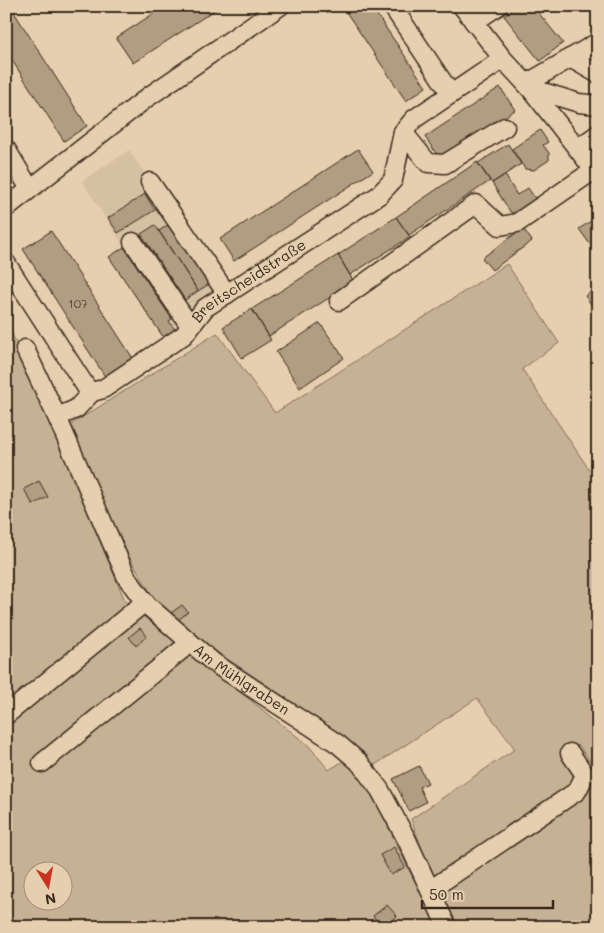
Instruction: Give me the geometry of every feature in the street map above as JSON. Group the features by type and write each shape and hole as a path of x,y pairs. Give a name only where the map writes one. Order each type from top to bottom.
{"street":[{"path":"6,208 148,97 280,6"},
{"path":"392,6 451,94"},
{"path":"339,301 476,204 500,226 517,223 596,172 462,6"},
{"path":"474,22 498,6"},
{"path":"528,86 598,42"},
{"path":"570,58 598,74"},
{"path":"503,59 414,119 403,132 428,163 445,164 505,127"},
{"path":"528,86 579,103 598,105"},
{"name":"Breitscheidstraße","path":"92,392 103,389 184,335 205,308 380,195 393,180 403,132"},
{"path":"578,148 598,134"},
{"path":"6,149 30,189"},
{"path":"150,182 227,294"},
{"path":"134,242 190,326"},
{"path":"6,264 88,390 92,392 76,409 57,417"},
{"name":"Am Mühlgraben","path":"25,349 57,417 127,578 145,602 214,664 338,744 359,762 380,790 407,840 447,927"},
{"path":"6,715 145,602"},
{"path":"42,763 190,643"},
{"path":"430,890 577,791 584,775 570,753"}],"shaded area":[{"path":"129,150 227,294 168,346 109,257 124,247 82,181"},
{"path":"507,264 559,343 522,369 598,483 598,774 579,745 562,756 579,785 433,880 411,819 515,749 477,698 375,765 322,722 193,636 153,597 126,551 70,425 217,333 275,413"},
{"path":"6,319 126,603 308,745 329,770 345,760 371,791 411,874 441,927 6,927"},
{"path":"598,782 598,927 454,927 438,889"}],"building":[{"path":"6,6 10,6 87,126 64,141 6,51"},
{"path":"165,6 221,6 133,63 116,38"},
{"path":"342,6 371,6 426,87 406,101"},
{"path":"516,6 533,6 563,43 540,61 504,16"},
{"path":"500,87 515,110 440,159 425,137"},
{"path":"540,130 548,142 543,145 549,153 549,160 534,170 525,169 512,149"},
{"path":"508,144 521,164 492,183 478,163"},
{"path":"358,149 373,171 234,261 220,239"},
{"path":"477,162 490,181 409,235 396,217"},
{"path":"505,175 517,195 528,188 536,200 515,213 511,213 492,183"},
{"path":"145,194 155,210 118,233 108,218"},
{"path":"598,216 598,255 579,229"},
{"path":"396,217 410,237 350,275 338,255"},
{"path":"172,222 211,283 198,291 159,231"},
{"path":"155,225 198,291 185,300 141,234"},
{"path":"523,228 532,241 492,270 482,258"},
{"path":"51,231 134,360 106,378 23,249"},
{"path":"124,247 172,319 169,321 175,330 164,338 109,257"},
{"path":"338,255 354,282 269,336 252,309"},
{"path":"598,286 598,314 585,296"},
{"path":"252,309 271,340 242,358 223,327"},
{"path":"320,323 344,358 300,388 276,352"},
{"path":"39,481 48,497 33,505 24,489"},
{"path":"182,605 188,612 177,621 171,613"},
{"path":"140,628 147,636 136,646 129,637"},
{"path":"419,766 428,783 419,787 426,802 409,811 393,779"},
{"path":"394,847 405,867 391,875 380,855"},
{"path":"387,905 397,916 385,927 382,927 373,916"}]}
